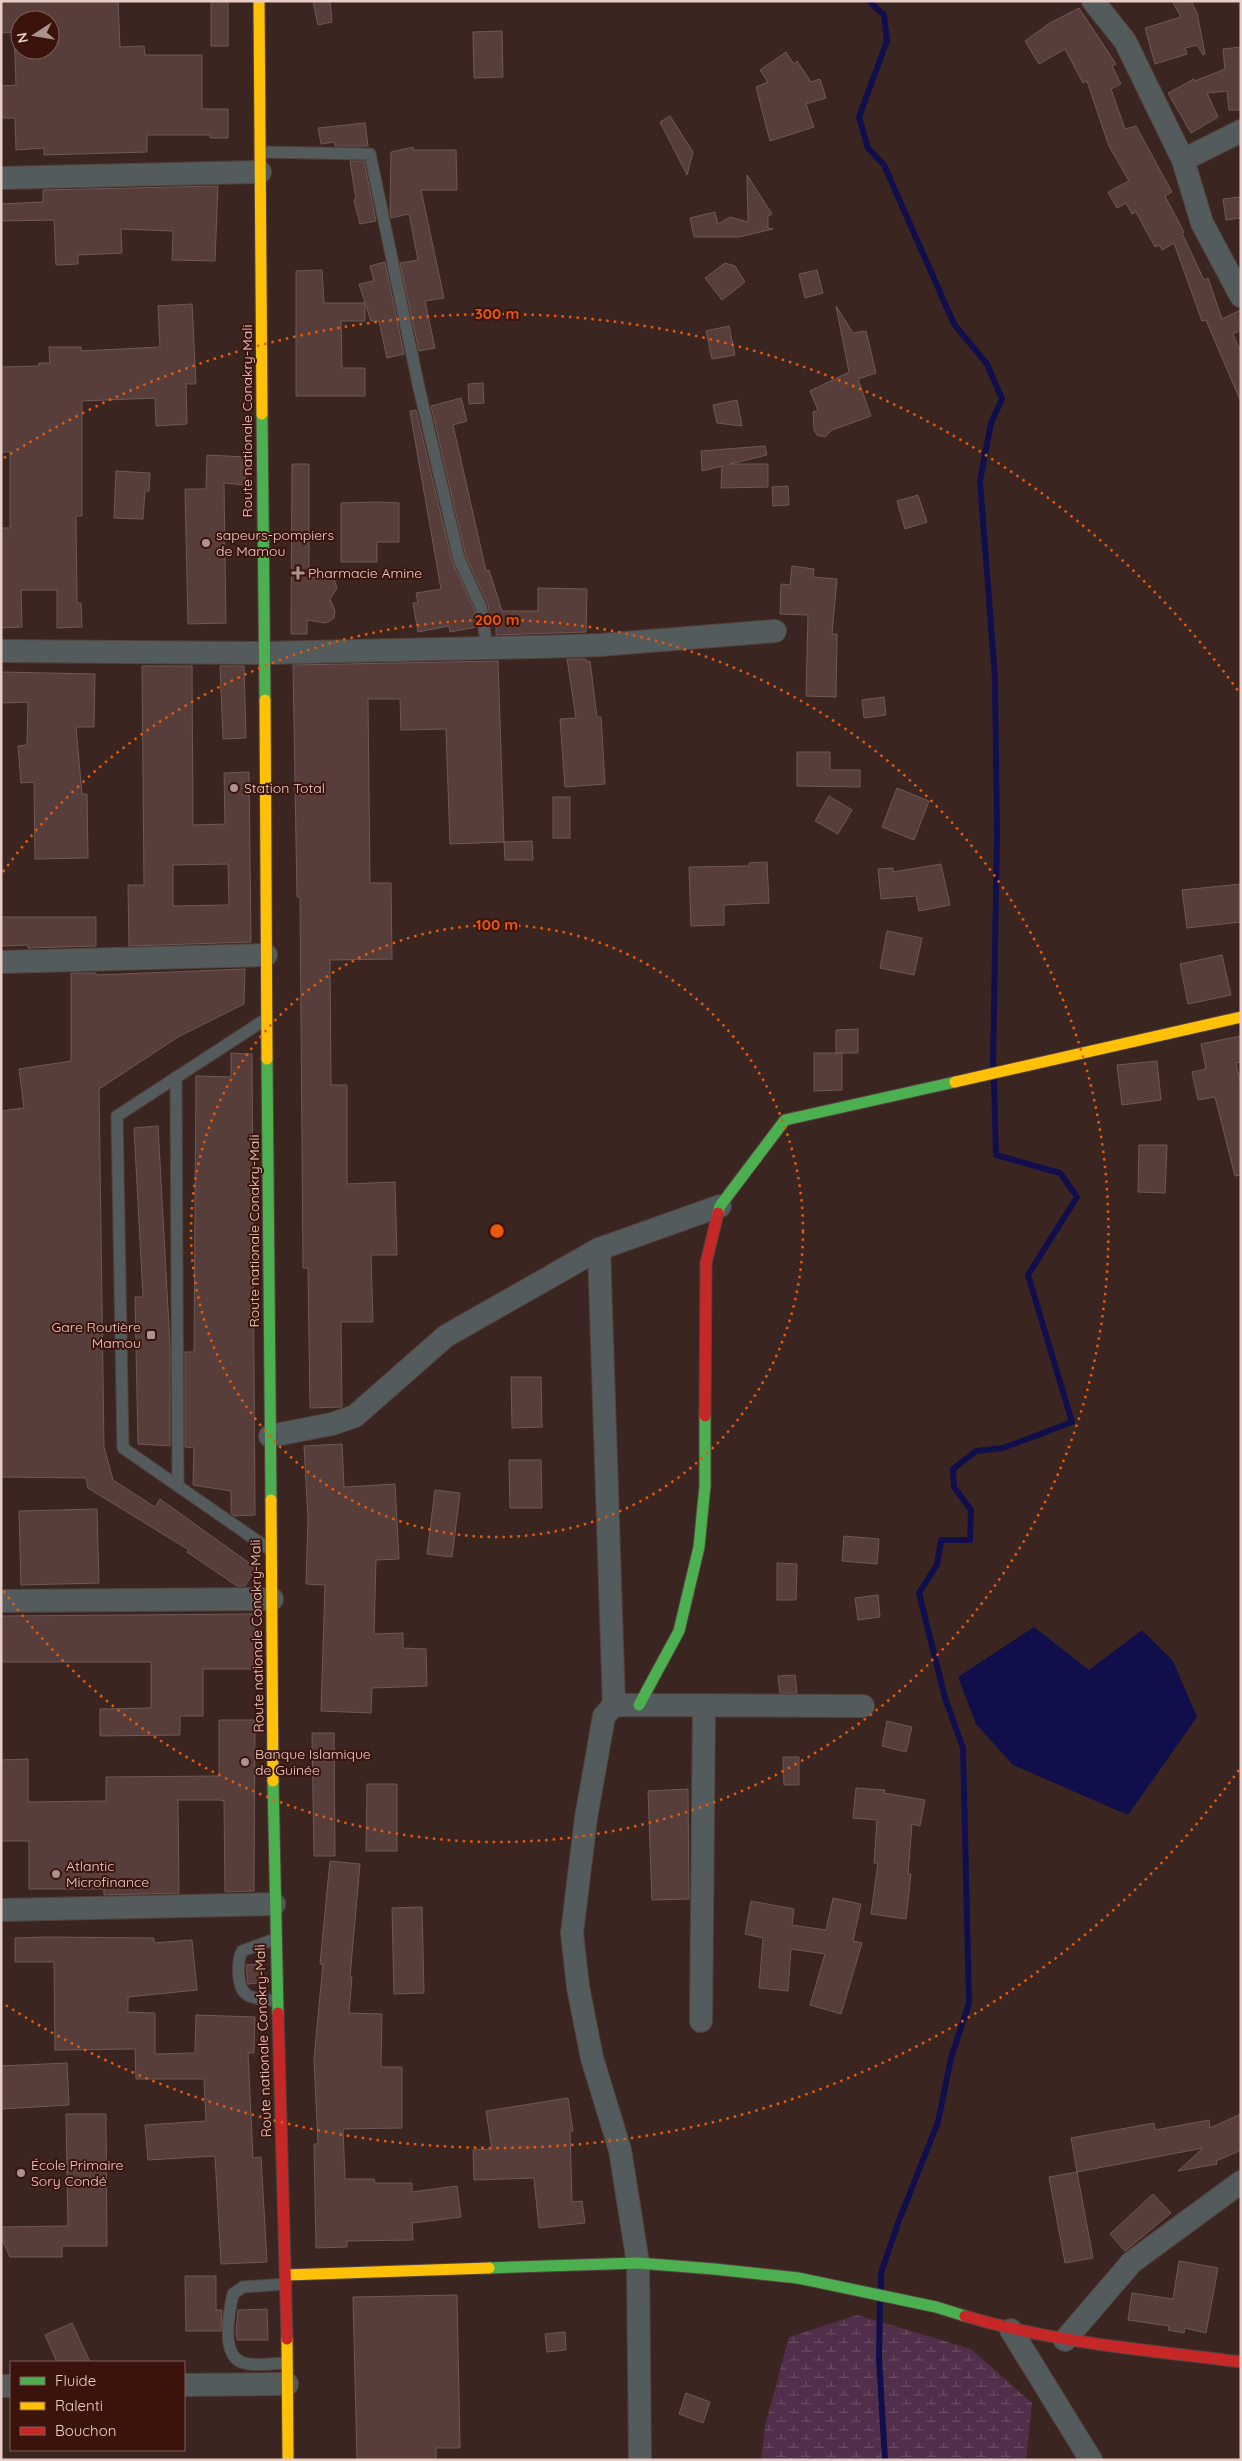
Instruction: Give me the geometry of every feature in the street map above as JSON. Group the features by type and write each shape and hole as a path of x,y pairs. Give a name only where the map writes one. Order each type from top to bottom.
{"main road":[{"name":"Route nationale Conakry-Mali","path":"260,1 274,1904 286,2280 288,2460"},
{"path":"639,1705 678,1631 700,1547 705,1486 706,1263 720,1206 785,1120 1241,1017"},
{"path":"286,2280 638,2263 798,2278 936,2307 1011,2330 1065,2340 1241,2362"}],"street":[{"path":"1092,1 1125,41 1183,160 1202,223 1241,296"},
{"path":"1183,160 1241,131"},
{"path":"1,178 260,162"},
{"path":"1,652 264,653 487,648 600,644 775,631"},
{"path":"1,962 266,955"},
{"path":"270,1436 332,1424 355,1416 446,1336 600,1249 720,1206"},
{"path":"600,1249 614,1706"},
{"path":"1,1601 272,1599"},
{"path":"640,2460 638,2263 620,2150 592,2058 580,1996 572,1933 586,1818 604,1716 614,1706 639,1705 863,1706"},
{"path":"701,2020 704,1705"},
{"path":"1,1910 274,1904"},
{"path":"1065,2340 1132,2262 1241,2182"},
{"path":"1011,2330 1092,2460"},
{"path":"185,2385 287,2373"}],"lane":[{"path":"260,162 370,154 457,550 481,607 487,648"},
{"path":"267,1018 117,1116 123,1448 271,1551"},
{"path":"176,1077 178,1486"},
{"path":"275,1939 242,1951 238,1958 242,1990 248,1996 277,2001"},
{"path":"286,2280 243,2287 233,2294 229,2314 229,2349 236,2360 287,2373"}],"green space":[{"path":"857,2315 971,2349 1032,2403 1026,2460 761,2460 765,2426 789,2337"}],"shaded area":[{"path":"1034,1627 1089,1670 1142,1630 1173,1661 1197,1717 1128,1815 1013,1765 976,1724 958,1677"}],"building":[{"path":"1,1 118,1 120,47 144,46 145,55 202,55 202,109 228,109 228,138 210,138 210,135 147,135 147,152 44,155 44,148 16,150 15,118 1,118 1,86 16,85 15,60 60,60 60,10 10,10 10,32 1,33"},
{"path":"211,1 228,1 228,46 211,46"},
{"path":"313,1 330,1 332,22 318,25"},
{"path":"1172,1 1191,1 1197,13 1205,54 1203,55 1197,45 1185,48 1187,54 1155,64 1145,28 1181,17"},
{"path":"1079,8 1116,64 1112,66 1121,84 1111,89 1125,129 1136,126 1172,192 1165,196 1184,232 1182,233 1204,280 1208,278 1222,319 1241,310 1241,330 1233,334 1241,353 1241,402 1206,320 1202,321 1174,243 1162,250 1159,245 1155,247 1136,212 1132,214 1126,203 1117,208 1108,192 1129,181 1109,146 1087,81 1083,83 1065,49 1039,64 1025,41 1050,23"},
{"path":"502,31 503,77 474,78 473,32"},
{"path":"1241,47 1241,110 1229,110 1227,91 1207,93 1218,117 1191,133 1168,93 1194,79 1195,81 1225,69 1223,49"},
{"path":"786,52 794,64 797,61 811,82 820,79 826,98 806,104 814,127 770,141 756,87 768,82 760,70"},
{"path":"670,116 693,152 687,175 660,122"},
{"path":"365,123 368,146 335,146 334,142 321,144 318,128"},
{"path":"413,147 413,150 456,150 457,190 421,190 444,298 425,301 435,348 419,351 400,263 418,260 409,214 391,218 390,211 391,152"},
{"path":"350,161 364,161 376,221 360,224 354,200 356,199"},
{"path":"747,175 772,214 768,216 768,228 773,229 739,237 694,237 690,218 715,212 718,224 730,217 748,222"},
{"path":"218,186 215,261 172,260 173,231 121,229 122,253 78,255 78,264 56,265 54,220 1,221 1,204 43,202 43,190"},
{"path":"1241,197 1241,218 1226,220 1223,199"},
{"path":"385,262 404,354 387,358 379,321 371,321 359,284 374,281 370,266"},
{"path":"725,263 735,266 745,282 722,300 705,278"},
{"path":"322,270 324,303 365,303 365,321 341,321 342,368 365,368 365,396 296,396 296,271"},
{"path":"817,270 823,293 805,298 799,274"},
{"path":"192,304 196,384 186,384 187,424 156,426 155,398 82,401 82,516 76,516 77,603 81,603 82,627 57,628 57,590 21,590 22,627 1,628 1,528 10,528 10,452 1,452 1,367 39,366 39,363 50,363 49,347 81,347 81,351 160,347 158,306"},
{"path":"836,306 853,333 866,331 876,373 858,379 871,416 832,430 825,437 817,435 814,430 813,412 818,410 810,391 849,372"},
{"path":"729,326 735,355 712,359 706,331"},
{"path":"483,383 484,403 469,404 468,384"},
{"path":"461,398 467,421 453,425 486,571 489,570 502,611 538,611 538,588 587,589 586,632 496,635 496,624 491,625 488,604 466,557 431,406"},
{"path":"737,400 742,426 717,423 713,405"},
{"path":"416,410 452,561 474,609 476,627 450,632 449,626 418,632 413,603 418,603 416,593 441,589 410,411"},
{"path":"765,446 767,455 730,464 768,464 768,487 721,488 722,466 702,471 701,451"},
{"path":"207,455 246,457 245,485 224,483 226,623 188,624 185,489 206,489"},
{"path":"292,464 309,464 309,578 333,576 337,588 330,599 335,611 334,618 326,623 307,620 307,634 291,634"},
{"path":"116,471 150,473 149,491 145,491 143,519 114,518"},
{"path":"788,486 789,505 773,506 772,487"},
{"path":"918,495 927,522 905,529 897,501"},
{"path":"341,503 399,503 399,542 377,542 377,562 341,562"},
{"path":"792,566 814,569 813,577 837,579 832,634 837,634 836,697 806,696 808,615 780,614 781,584 790,585"},
{"path":"567,659 586,659 586,662 590,661 597,717 601,717 605,784 565,787 560,719 576,718"},
{"path":"498,661 504,842 450,844 446,729 401,730 400,699 368,699 370,883 391,883 392,959 330,960 331,1085 347,1085 347,1184 395,1182 397,1255 371,1255 373,1322 341,1322 342,1407 310,1408 308,1268 303,1268 300,897 297,897 293,665"},
{"path":"142,666 192,666 193,825 225,824 224,773 249,772 251,942 129,946 128,885 144,885","holes":["228,864 229,905 173,906 173,865"]},
{"path":"220,666 244,666 246,738 223,739"},
{"path":"1,672 95,674 94,727 76,727 82,794 87,794 88,858 35,859 34,782 21,783 18,746 27,745 28,702 1,703"},
{"path":"884,697 886,715 864,718 862,700"},
{"path":"797,752 830,752 830,770 860,770 860,787 797,786"},
{"path":"897,788 929,801 914,840 882,827"},
{"path":"829,796 852,810 838,834 815,821"},
{"path":"553,797 570,797 570,838 553,838"},
{"path":"532,841 533,860 505,860 504,842"},
{"path":"767,862 769,903 724,905 724,925 691,926 689,867 749,866 749,863"},
{"path":"941,864 950,905 919,911 916,896 881,899 878,869 893,868 893,872"},
{"path":"1241,884 1241,922 1187,928 1182,890"},
{"path":"1,917 96,917 96,946 28,948 28,945 1,946"},
{"path":"887,931 922,938 914,975 880,968"},
{"path":"1222,955 1231,995 1188,1004 1180,964"},
{"path":"245,969 244,1004 178,1037 99,1089 104,1447 113,1480 155,1507 160,1499 256,1568 245,1586 237,1586 187,1552 189,1550 88,1488 86,1478 1,1477 1,1111 24,1108 19,1069 71,1061 71,973 96,973 96,975"},
{"path":"858,1029 858,1053 836,1053 836,1030"},
{"path":"1241,1036 1241,1062 1236,1063 1241,1085 1241,1175 1235,1176 1215,1097 1198,1100 1192,1072 1206,1069 1201,1044"},
{"path":"231,1053 252,1054 255,1515 234,1516 231,1513 231,1491 193,1485 194,1448 185,1447 185,1352 194,1352 196,1076 231,1077"},
{"path":"814,1053 842,1053 842,1090 814,1091"},
{"path":"1157,1061 1161,1100 1122,1105 1117,1065"},
{"path":"158,1126 170,1345 170,1446 138,1444 135,1297 143,1297 134,1128"},
{"path":"1139,1145 1167,1145 1165,1193 1138,1192"},
{"path":"511,1377 541,1377 542,1427 512,1428"},
{"path":"342,1444 344,1487 395,1484 399,1559 376,1560 374,1634 403,1633 403,1648 426,1649 427,1686 372,1688 371,1713 321,1711 325,1585 306,1584 308,1518 304,1446"},
{"path":"509,1460 541,1460 542,1508 510,1508"},
{"path":"435,1490 460,1493 452,1557 427,1554"},
{"path":"97,1509 99,1583 21,1585 19,1511"},
{"path":"844,1536 879,1539 877,1564 842,1561"},
{"path":"777,1563 797,1564 796,1600 777,1600"},
{"path":"878,1595 880,1617 858,1620 855,1598"},
{"path":"254,1614 255,1669 203,1669 203,1716 180,1716 180,1735 100,1736 100,1709 151,1708 151,1662 1,1662 1,1616"},
{"path":"795,1675 797,1693 780,1693 778,1676"},
{"path":"219,1720 255,1720 254,1891 225,1892 224,1801 219,1800 178,1800 179,1893 104,1895 104,1889 29,1889 29,1841 1,1841 1,1760 28,1759 28,1802 106,1801 106,1777 219,1776"},
{"path":"887,1721 912,1727 906,1752 882,1746"},
{"path":"312,1733 334,1733 335,1856 314,1856"},
{"path":"783,1757 799,1757 799,1785 784,1785"},
{"path":"367,1784 397,1784 397,1851 366,1851"},
{"path":"856,1788 885,1790 884,1793 925,1800 920,1826 912,1824 908,1874 911,1874 906,1919 871,1914 878,1863 874,1863 877,1820 853,1818"},
{"path":"688,1789 689,1899 652,1900 648,1791"},
{"path":"330,1861 360,1864 350,1977 352,1977 349,2013 382,2014 381,2067 402,2067 402,2128 343,2129 345,2179 374,2179 375,2183 412,2183 412,2192 457,2186 461,2217 412,2223 413,2240 347,2241 347,2247 316,2248 314,2144 318,2144 314,2059 323,1964 320,1964"},
{"path":"833,1898 861,1904 853,1941 862,1943 841,2014 810,2005 825,1954 791,1949 788,1991 759,1988 763,1938 745,1934 751,1901 794,1909 792,1925 826,1930"},
{"path":"422,1907 424,1993 394,1994 392,1908"},
{"path":"15,1938 154,1938 154,1943 192,1940 197,1990 128,1997 128,2012 155,2013 155,2054 195,2053 196,2015 255,2017 254,2053 248,2053 253,2158 261,2157 267,2262 221,2264 215,2156 148,2160 145,2125 206,2121 204,2079 136,2079 135,2049 55,2050 54,1962 15,1962"},
{"path":"260,1964 261,1983 248,1984 246,1965"},
{"path":"67,2063 69,2105 1,2109 1,2066"},
{"path":"568,2098 573,2131 570,2131 572,2202 582,2201 585,2223 539,2228 534,2178 474,2180 473,2150 492,2149 486,2111"},
{"path":"66,2114 106,2114 107,2246 62,2246 62,2257 10,2257 1,2237 1,2227 68,2226"},
{"path":"1241,2114 1241,2150 1216,2161 1217,2164 1178,2171 1203,2148 1077,2172 1071,2138 1154,2123 1155,2130 1209,2120 1210,2128"},
{"path":"1077,2172 1093,2258 1065,2263 1049,2177"},
{"path":"1153,2194 1171,2213 1125,2251 1110,2234"},
{"path":"1179,2261 1218,2268 1206,2333 1185,2328 1184,2333 1168,2330 1169,2326 1128,2320 1132,2293 1173,2299"},
{"path":"185,2276 216,2276 216,2310 222,2310 221,2331 186,2331"},
{"path":"457,2295 460,2448 436,2448 436,2460 357,2460 353,2297"},
{"path":"267,2309 268,2340 237,2340 238,2310"},
{"path":"72,2323 90,2361 57,2361 45,2335"},
{"path":"565,2332 566,2350 547,2352 545,2334"},
{"path":"686,2393 710,2402 703,2423 679,2414"}],"waterway":[{"path":"869,1 884,15 887,41 859,117 868,148 884,165 954,324 987,364 1002,399 991,423 980,481 995,678 997,834 993,1067"},
{"path":"881,2289 881,2273 898,2223 938,2122 951,2058 969,2003 963,1748 945,1698 919,1593 937,1565 941,1540 970,1540 971,1510 954,1487 953,1469 976,1451 1003,1448 1072,1422 1028,1275 1077,1197 1060,1173 996,1155 994,1079"},
{"path":"880,2301 879,2358 885,2460"}],"traffic: fast":[{"path":"262,414 265,700"},
{"path":"267,1059 271,1500"},
{"path":"718,1213 720,1206 785,1120 955,1082"},
{"path":"639,1705 679,1631 699,1547 705,1486 705,1416"},
{"path":"273,1781 278,2013"},
{"path":"489,2268 638,2263 714,2269 798,2278 936,2307 965,2316"}],"traffic: slow":[{"path":"259,1 262,414"},
{"path":"265,700 267,1059"},
{"path":"955,1082 1241,1017"},
{"path":"271,1500 273,1781"},
{"path":"286,2275 489,2268"},
{"path":"287,2339 288,2460"}],"traffic: jam":[{"path":"705,1416 706,1263 718,1213"},
{"path":"278,2013 287,2339"},
{"path":"965,2316 1033,2333 1067,2339 1241,2362"}],"place":[{"name":"sapeurs-pompiers de Mamou","path":"206,543"},
{"name":"Pharmacie Amine","path":"298,573"},
{"name":"Station Total","path":"234,788"},
{"name":"Gare Routière Mamou","path":"151,1335"},
{"name":"Banque Islamique de Guinée","path":"245,1762"},
{"name":"Atlantic Microfinance","path":"56,1874"},
{"name":"École Primaire Sory Condé","path":"21,2173"}]}
